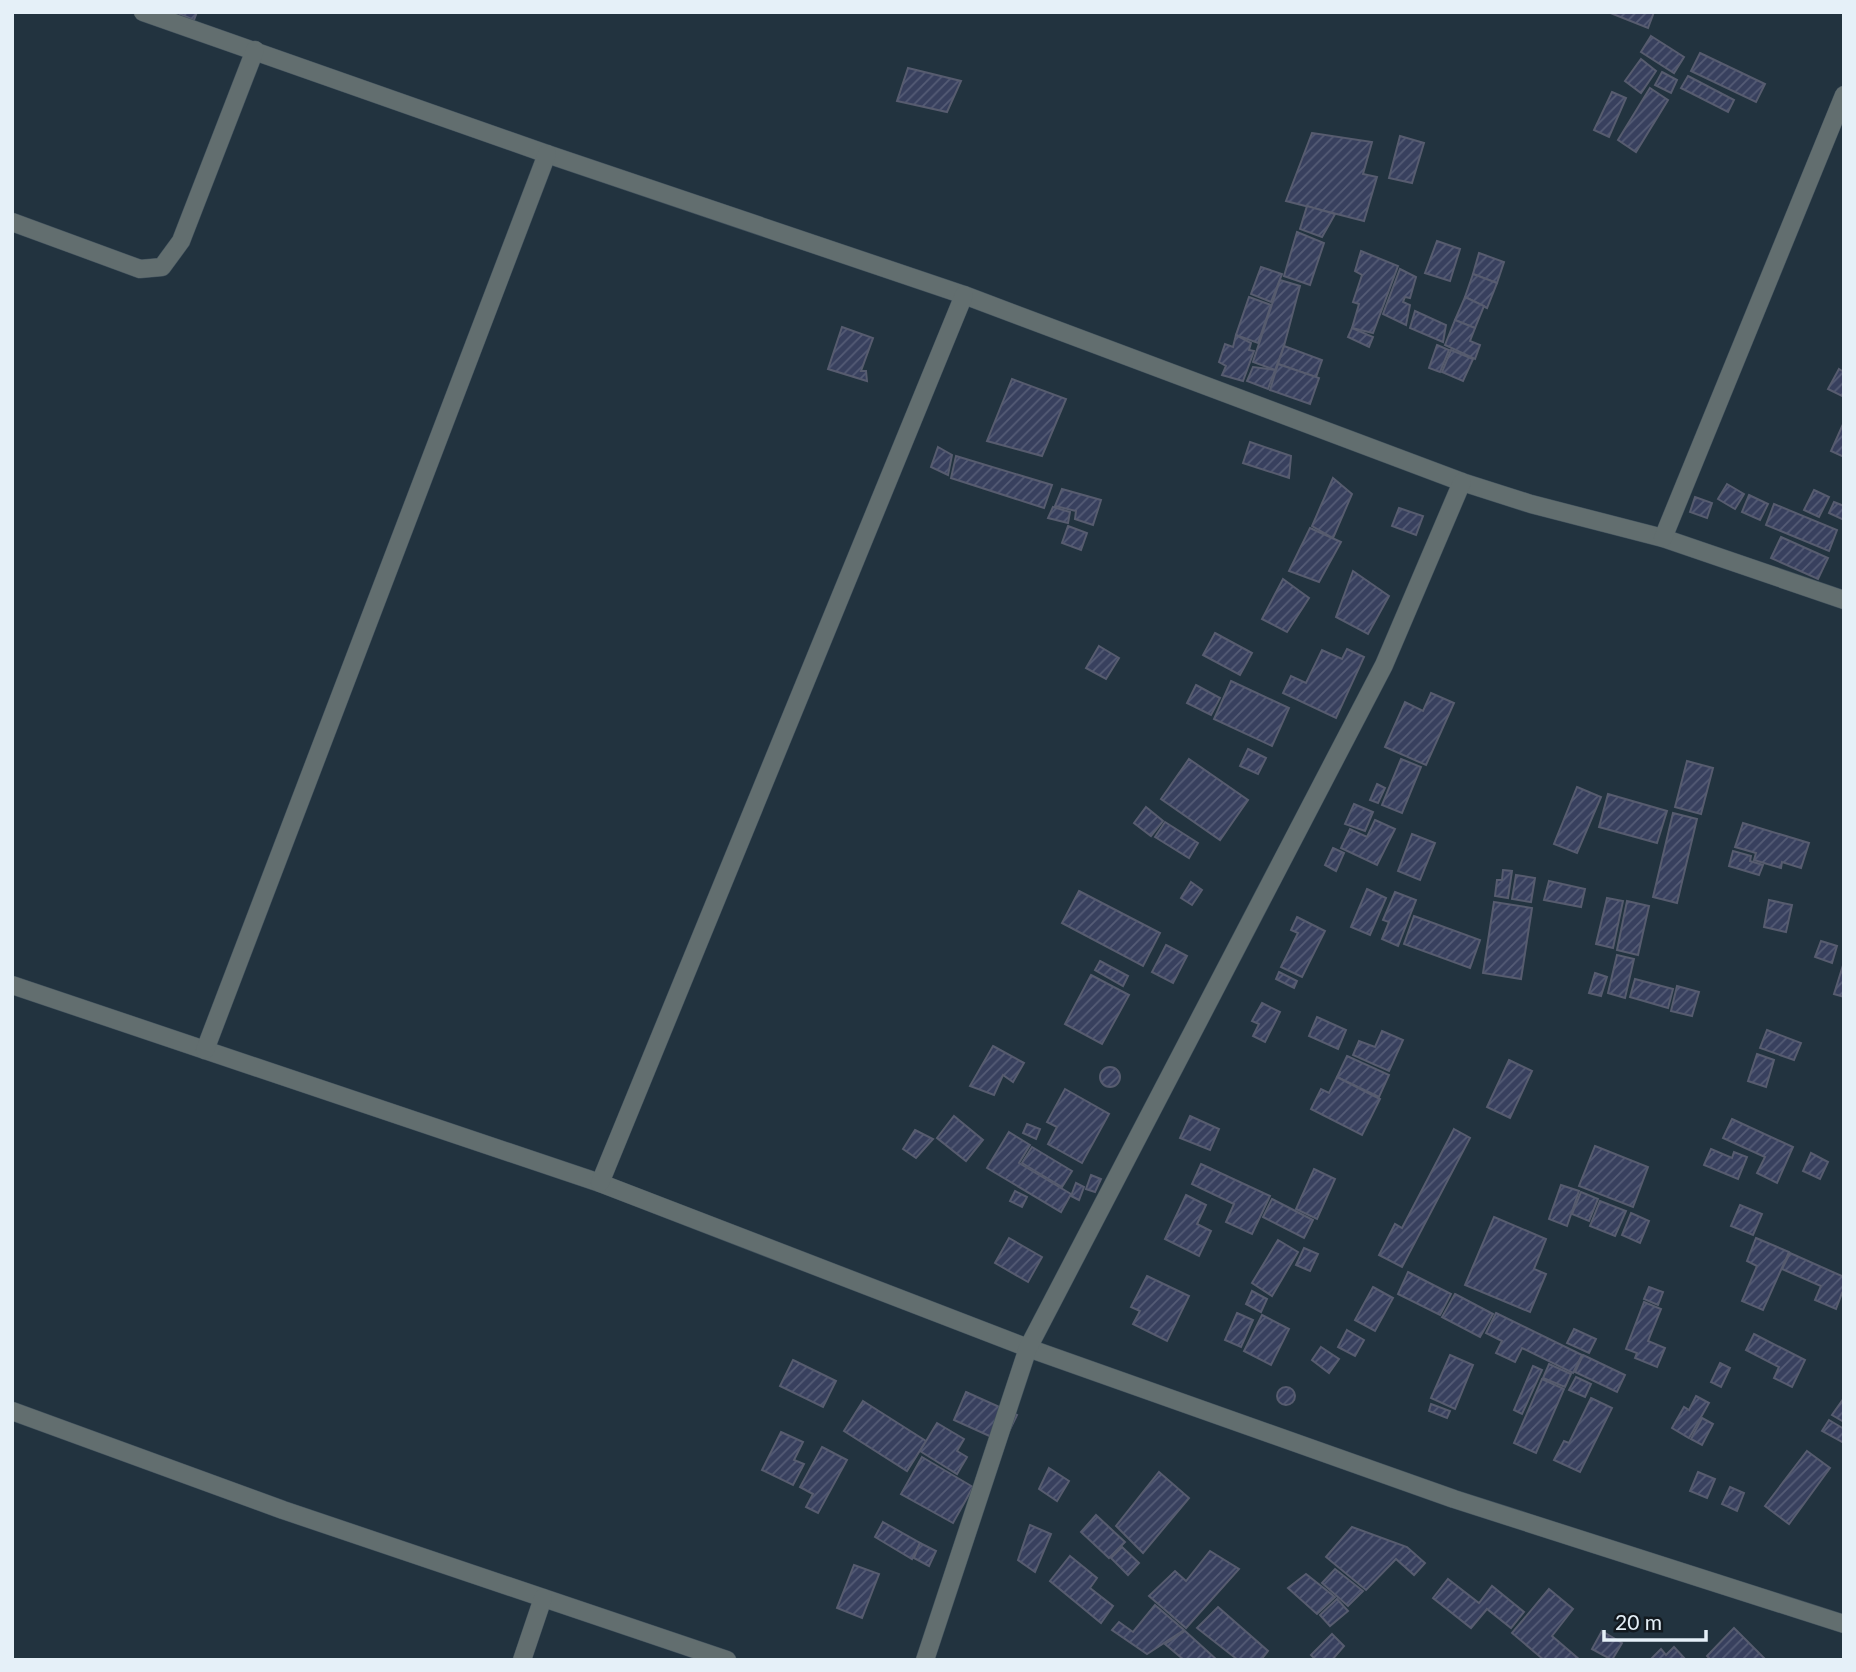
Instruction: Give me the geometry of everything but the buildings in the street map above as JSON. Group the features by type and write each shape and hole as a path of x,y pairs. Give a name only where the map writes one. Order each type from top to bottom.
{"street":[{"path":"143,12 547,154 964,295 1462,482 1531,504 1663,538 1844,600"},
{"path":"12,222 140,269 162,267 181,241 255,50"},
{"path":"1663,538 1844,95"},
{"path":"205,1050 547,154"},
{"path":"600,1183 964,295"},
{"path":"925,1660 1028,1348 1384,665 1462,482"},
{"path":"12,985 600,1183 1028,1348 1454,1499 1844,1624"},
{"path":"12,1411 283,1510 727,1660"},
{"path":"522,1660 543,1598"}]}
